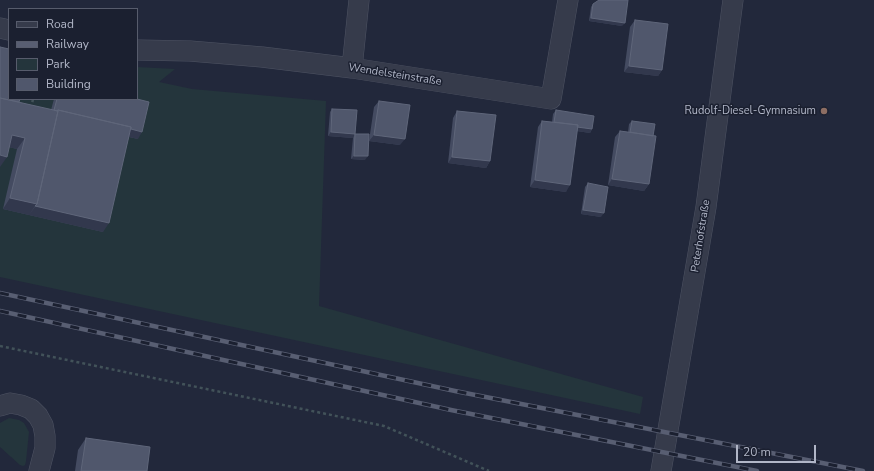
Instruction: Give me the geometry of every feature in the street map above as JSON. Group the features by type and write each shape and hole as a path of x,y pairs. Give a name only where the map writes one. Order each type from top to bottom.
{"street":[{"path":"352,68 359,0"},
{"name":"Wendelsteinstraße","path":"138,50 190,51 262,57 352,68 551,99 568,0"},
{"name":"Peterhofstraße","path":"662,471 706,207 733,0"},
{"path":"0,406 10,403 21,404 31,409 38,416 43,425 46,436 39,471"}],"path":[{"path":"31,108 33,100"},
{"path":"0,346 384,426 489,471"}],"green space":[{"path":"0,50 8,100 138,100 138,67 175,69 159,82 192,89 326,101 319,306 643,397 640,414 0,277"},
{"path":"9,418 19,420 24,423 29,432 26,461 25,465 23,466 0,447 0,423"}],"building":[{"path":"599,0 628,0 625,23 591,18 593,4"},
{"path":"635,20 668,24 662,70 629,66"},
{"path":"0,47 8,49 8,100 0,98"},
{"path":"0,98 58,111 37,204 10,198 25,138 12,135 7,157 0,155"},
{"path":"138,99 149,102 142,132 131,129 131,127 54,110 57,100"},
{"path":"10,100 20,100 19,102"},
{"path":"379,101 410,105 405,139 374,135"},
{"path":"332,109 357,110 355,134 331,132"},
{"path":"58,110 131,127 109,223 35,206 37,204"},
{"path":"556,110 594,116 592,129 577,127 578,125 554,122"},
{"path":"457,111 496,115 490,161 452,157"},
{"path":"542,121 578,125 570,185 535,180"},
{"path":"632,121 655,124 653,136 630,132"},
{"path":"620,131 656,136 649,184 612,179"},
{"path":"355,134 369,134 368,156 354,156"},
{"path":"588,183 608,187 604,213 583,210"},
{"path":"86,438 150,447 147,471 81,471"}],"railway":[{"path":"0,293 455,391 863,471"},
{"path":"0,311 451,410 757,471"}],"place":[{"name":"Rudolf-Diesel-Gymnasium","path":"824,111"}]}
